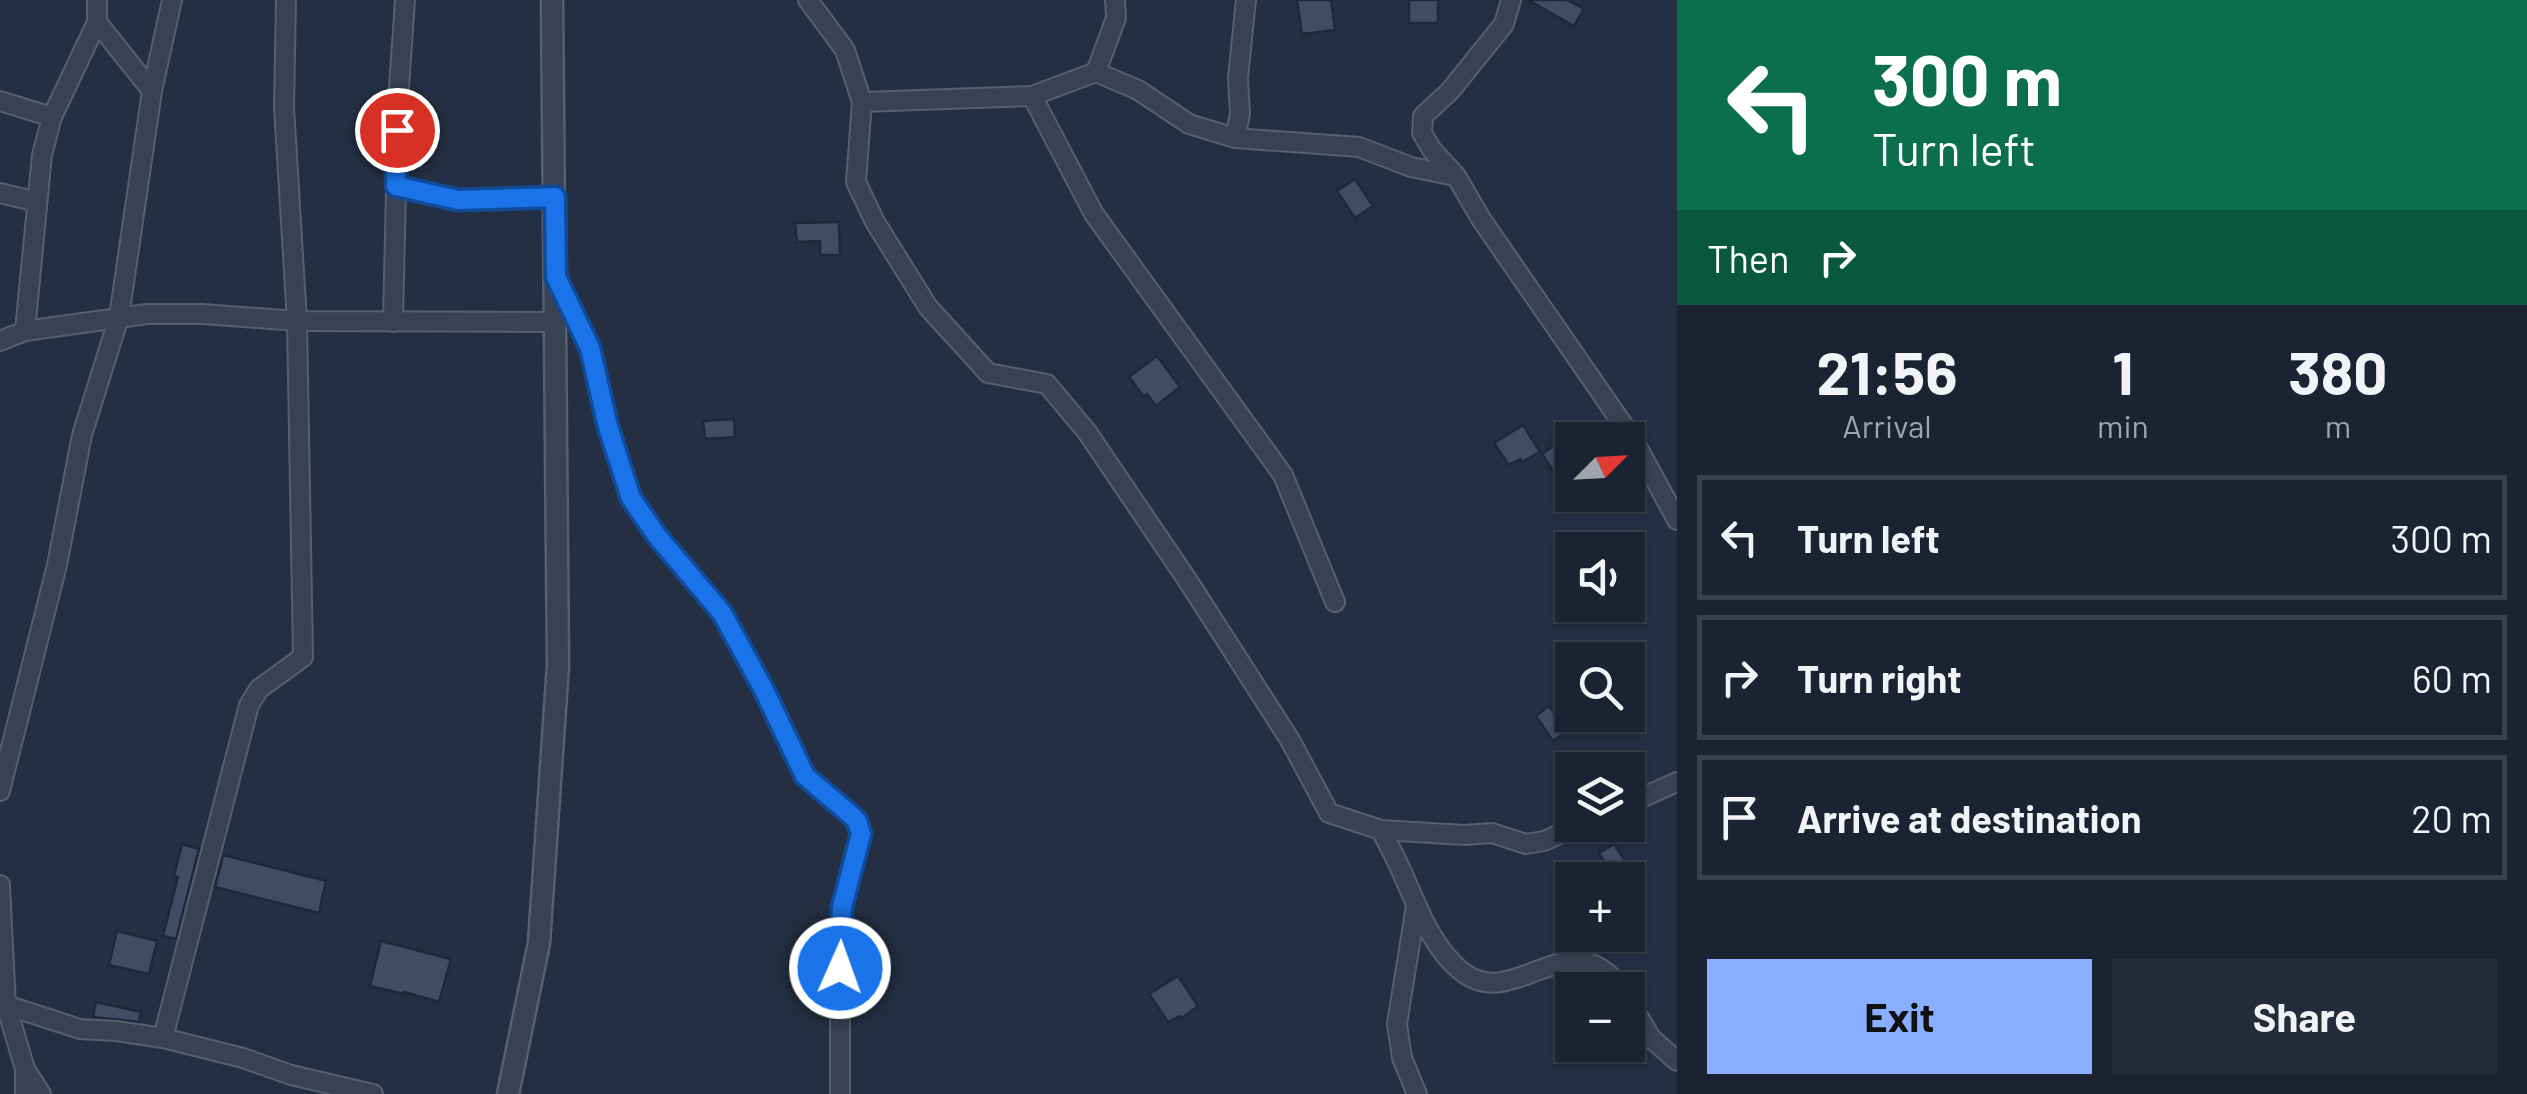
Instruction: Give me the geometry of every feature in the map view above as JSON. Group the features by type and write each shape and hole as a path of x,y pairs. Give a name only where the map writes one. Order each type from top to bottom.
{"street":[{"path":"24,331 42,155 52,117 97,22 97,0"},
{"path":"0,792 57,565 82,435 119,317 152,92 172,0"},
{"path":"163,1038 249,705 259,689 303,656 297,321 284,107 286,0"},
{"path":"393,322 398,102 405,0"},
{"path":"508,1094 539,943 558,665 552,0"},
{"path":"808,0 845,50 862,102 856,182 874,222 928,307 988,373 1047,384 1087,432 1290,740 1329,813 1381,830 1465,836 1492,833 1526,844 1555,835"},
{"path":"1096,72 1116,18 1115,0"},
{"path":"1235,138 1240,114 1238,78 1246,0"},
{"path":"1511,0 1504,24 1450,90 1423,116 1422,134 1456,176 1481,219 1633,439 1677,520"},
{"path":"97,22 152,92"},
{"path":"862,102 1032,96 1096,72 1138,90 1188,124 1235,138 1359,147 1411,167 1456,176"},
{"path":"1032,96 1094,214 1282,475 1335,602"},
{"path":"0,101 52,117"},
{"path":"396,186 458,200 555,197"},
{"path":"0,193 37,202"},
{"path":"556,277 590,348 608,427 631,498 657,536 722,613 805,776 851,815 859,827 861,834 842,907 840,933 840,1094"},
{"path":"0,341 24,331 147,314 297,321 556,322"},
{"path":"1645,796 1677,782"},
{"path":"1381,830 1416,906 1448,958 1463,972 1480,982 1504,982 1573,959 1604,972"},
{"path":"0,885 6,1006 25,1068 41,1094"},
{"path":"1416,906 1397,1024 1402,1058 1416,1094"},
{"path":"6,1006 80,1030 163,1038 373,1094"},
{"path":"1645,1028 1677,1061"},
{"path":"25,1068 25,1094"}],"building":[{"path":"1297,0 1331,0 1335,30 1302,34"},
{"path":"1409,0 1438,0 1438,23 1409,23"},
{"path":"1528,0 1567,0 1584,9 1574,26"},
{"path":"1355,179 1373,206 1355,218 1337,191"},
{"path":"839,222 840,255 820,255 820,241 797,242 795,223"},
{"path":"1157,356 1180,387 1156,406 1129,377"},
{"path":"734,419 735,437 705,439 703,421"},
{"path":"1523,425 1540,452 1509,465 1494,443"},
{"path":"1555,445 1555,474 1542,454"},
{"path":"1549,706 1555,714 1555,732 1566,732 1553,741 1536,716"},
{"path":"182,844 199,849 176,939 163,936"},
{"path":"1614,844 1626,862 1605,862 1599,853"},
{"path":"223,855 326,881 319,913 215,887"},
{"path":"117,931 157,941 149,974 109,965"},
{"path":"381,941 451,959 439,1002 370,986"},
{"path":"1178,976 1198,1006 1181,1019 1180,1016 1168,1022 1149,994"},
{"path":"96,1002 141,1012 139,1022 93,1017"}],"route":[{"path":"397,130 396,186 458,200 555,197 556,277 590,348 618,464 631,498 657,536 722,613 805,776 857,821 861,834 842,907 840,968"}]}
